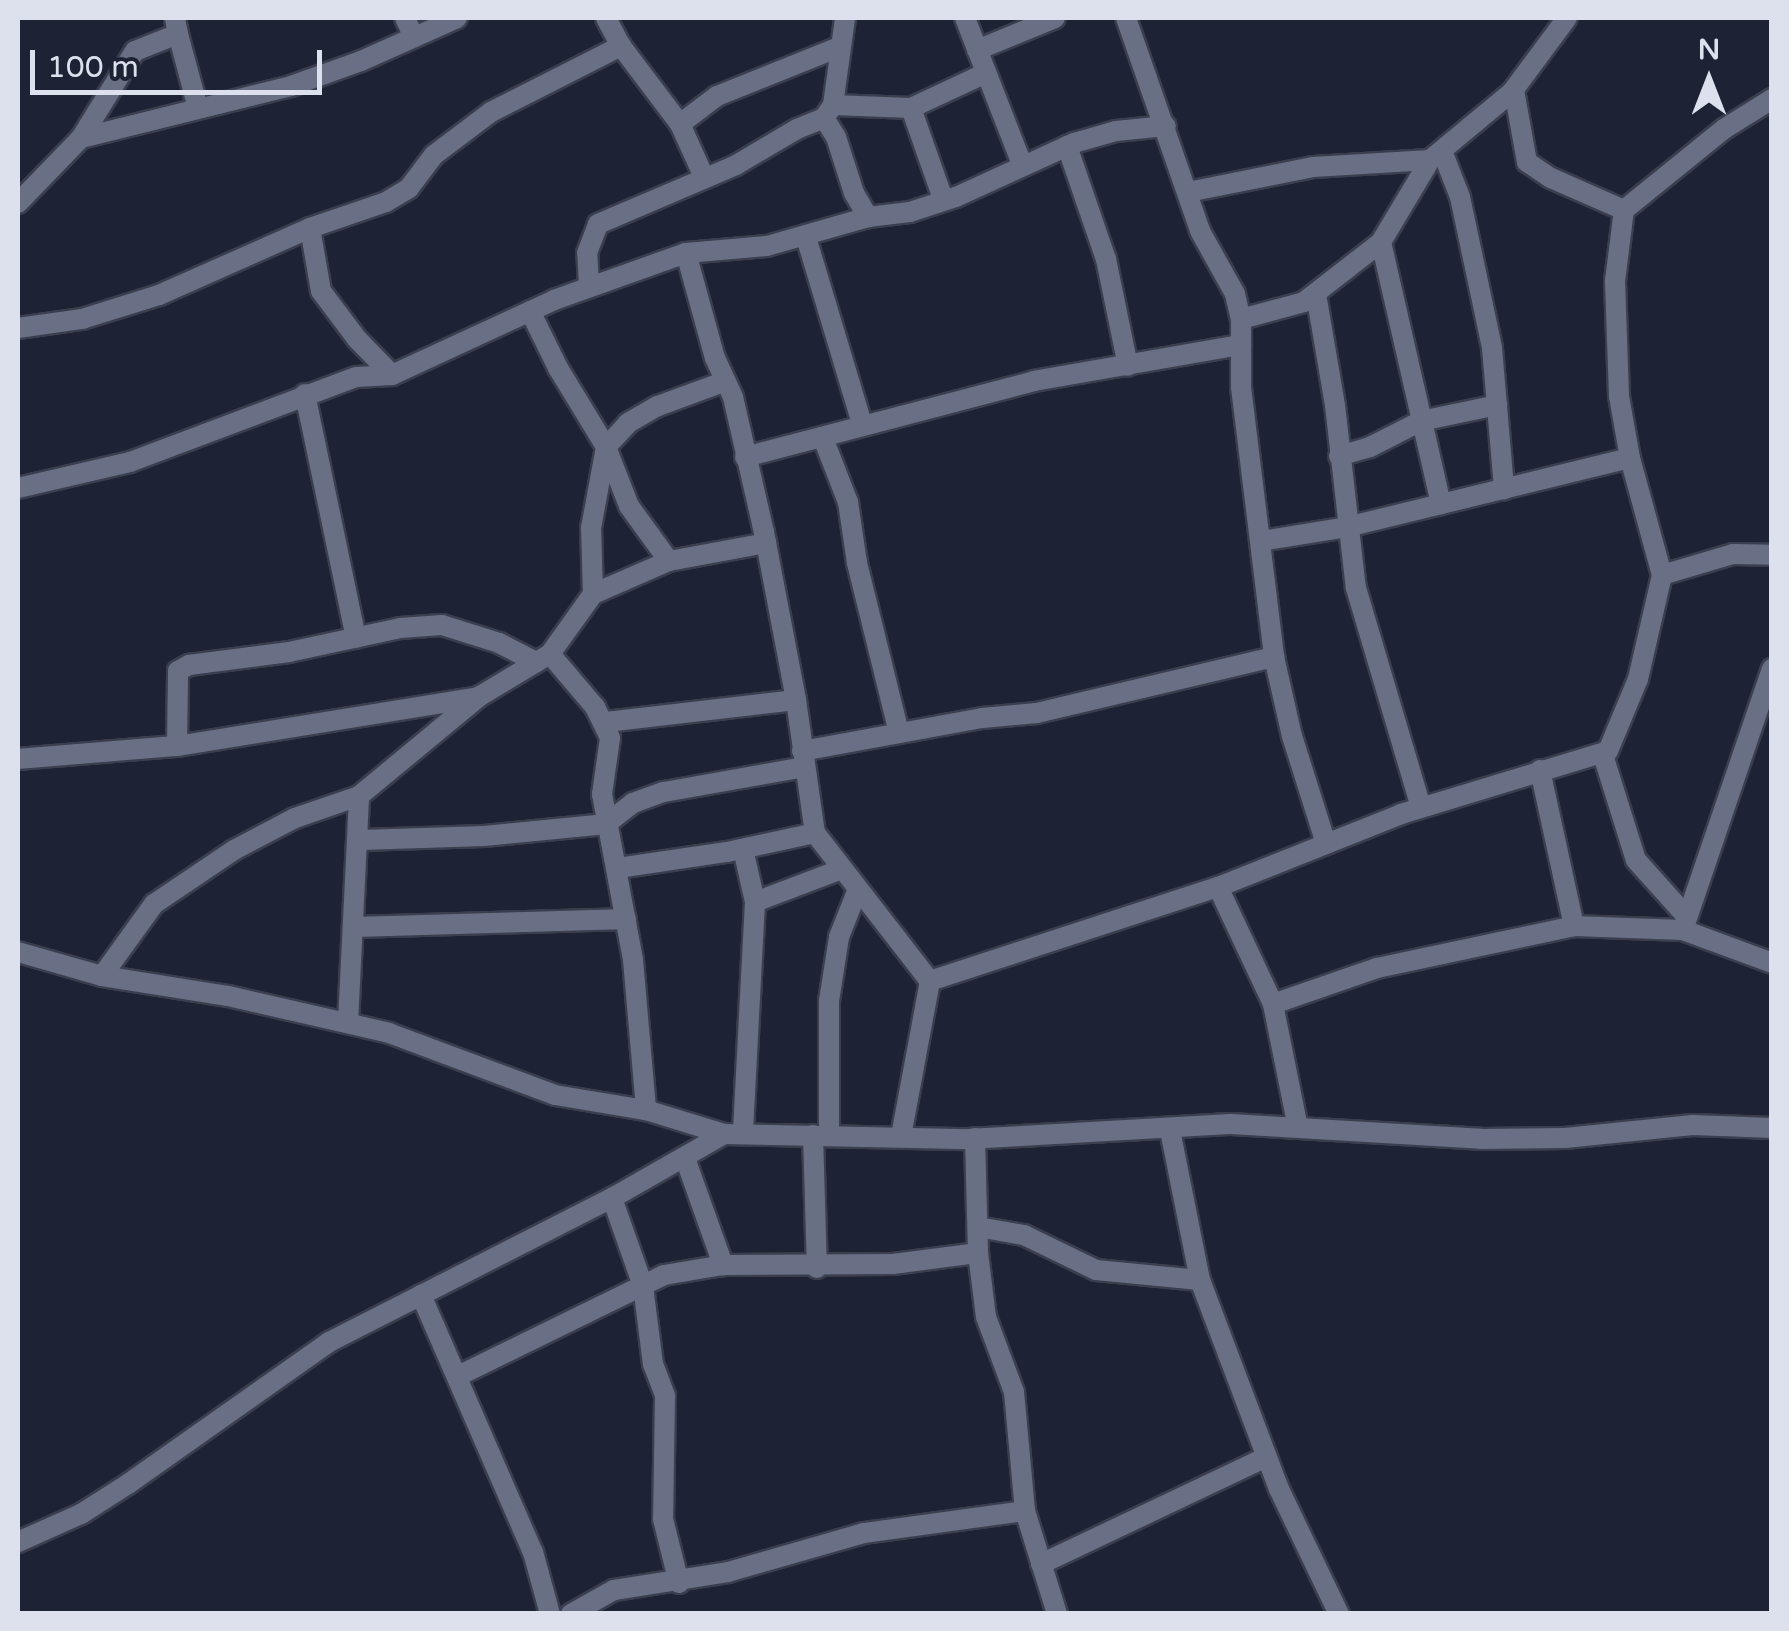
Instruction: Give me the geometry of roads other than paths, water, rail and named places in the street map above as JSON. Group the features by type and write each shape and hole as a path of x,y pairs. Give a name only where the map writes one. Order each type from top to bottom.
{"street":[{"path":"81,138 290,86 410,27 457,18"},
{"path":"606,18 621,46 680,124 704,177"},
{"path":"847,18 829,111 868,217"},
{"path":"965,18 1022,164"},
{"path":"977,50 1055,18"},
{"path":"1126,18 1200,231 1235,294 1241,320 1241,387 1274,658 1292,736 1326,844"},
{"path":"1241,320 1304,302 1382,242 1436,155 1514,90 1566,18"},
{"path":"18,203 81,138 134,51 177,26 198,108"},
{"path":"18,328 82,319 159,295 310,228 386,202 409,188 434,156 491,112 621,46"},
{"path":"680,124 717,96 839,47"},
{"path":"589,286 587,253 598,224 736,166 829,111 912,108 986,73"},
{"path":"1514,90 1527,162 1551,178 1624,210"},
{"path":"930,981 1218,887 1420,808 1540,770 1603,755 1620,729 1638,679 1662,575 1630,458 1619,396 1615,280 1624,210 1724,129 1772,98"},
{"path":"912,108 943,200"},
{"path":"18,488 130,462 356,377 392,375 589,286 686,253 806,237 868,217 910,212 1067,146 1116,131 1166,126"},
{"path":"1067,146 1106,258 1128,366"},
{"path":"1188,192 1313,167 1436,155"},
{"path":"1436,155 1470,237 1492,348 1504,489"},
{"path":"310,228 321,291 357,339 392,375"},
{"path":"806,237 862,424"},
{"path":"1382,242 1441,504"},
{"path":"686,253 715,358 726,382 766,543 796,700 815,833 930,981 901,1136"},
{"path":"1316,294 1356,588 1420,808"},
{"path":"530,311 558,368 606,447 629,506 669,561"},
{"path":"745,458 1034,381 1241,344"},
{"path":"593,594 591,528 606,447 628,423 658,406 726,382"},
{"path":"304,394 356,638"},
{"path":"1340,456 1370,447 1421,421 1497,405"},
{"path":"822,438 848,502 857,563 899,733"},
{"path":"1261,541 1347,527 1630,458"},
{"path":"1320,530 1344,503"},
{"path":"102,976 131,931 166,895 295,818 359,796 480,696 543,658 593,594 669,561 766,543"},
{"path":"1662,575 1733,554 1772,555"},
{"path":"177,746 178,676 183,668 400,628 442,625 543,658 606,722 610,738 601,774 643,1038 646,1110"},
{"path":"360,840 484,836 606,824 634,803 664,792 899,733 1102,700 1274,658"},
{"path":"1685,924 1772,670"},
{"path":"18,759 177,746 480,696"},
{"path":"606,722 796,700"},
{"path":"1603,755 1636,860 1685,924"},
{"path":"1540,770 1574,926"},
{"path":"348,1023 356,926 359,796"},
{"path":"618,868 815,833"},
{"path":"734,1134 756,902 743,848"},
{"path":"756,902 842,869"},
{"path":"1218,887 1272,1004 1298,1128"},
{"path":"816,1268 829,1001 839,936 858,889"},
{"path":"356,926 626,919"},
{"path":"1272,1004 1377,968 1574,926 1685,924 1772,963"},
{"path":"18,952 102,976 228,996 348,1023 465,1059 554,1095 646,1110 734,1134 975,1138 1230,1124 1481,1139 1565,1138 1692,1125 1772,1128"},
{"path":"1170,1130 1200,1280 1266,1457 1339,1614"},
{"path":"18,1542 81,1514 329,1342 734,1134"},
{"path":"975,1138 978,1253 986,1317 1014,1392 1025,1511 1057,1614"},
{"path":"685,1158 723,1265"},
{"path":"612,1198 643,1286 653,1364 665,1396 664,1519 679,1583"},
{"path":"978,1227 1024,1235 1096,1270 1200,1280"},
{"path":"458,1376 664,1275 723,1265 816,1268 978,1253"},
{"path":"421,1294 532,1552 550,1614"},
{"path":"1041,1564 1266,1457"},
{"path":"572,1614 614,1590 679,1583 864,1533 1025,1511"}]}
